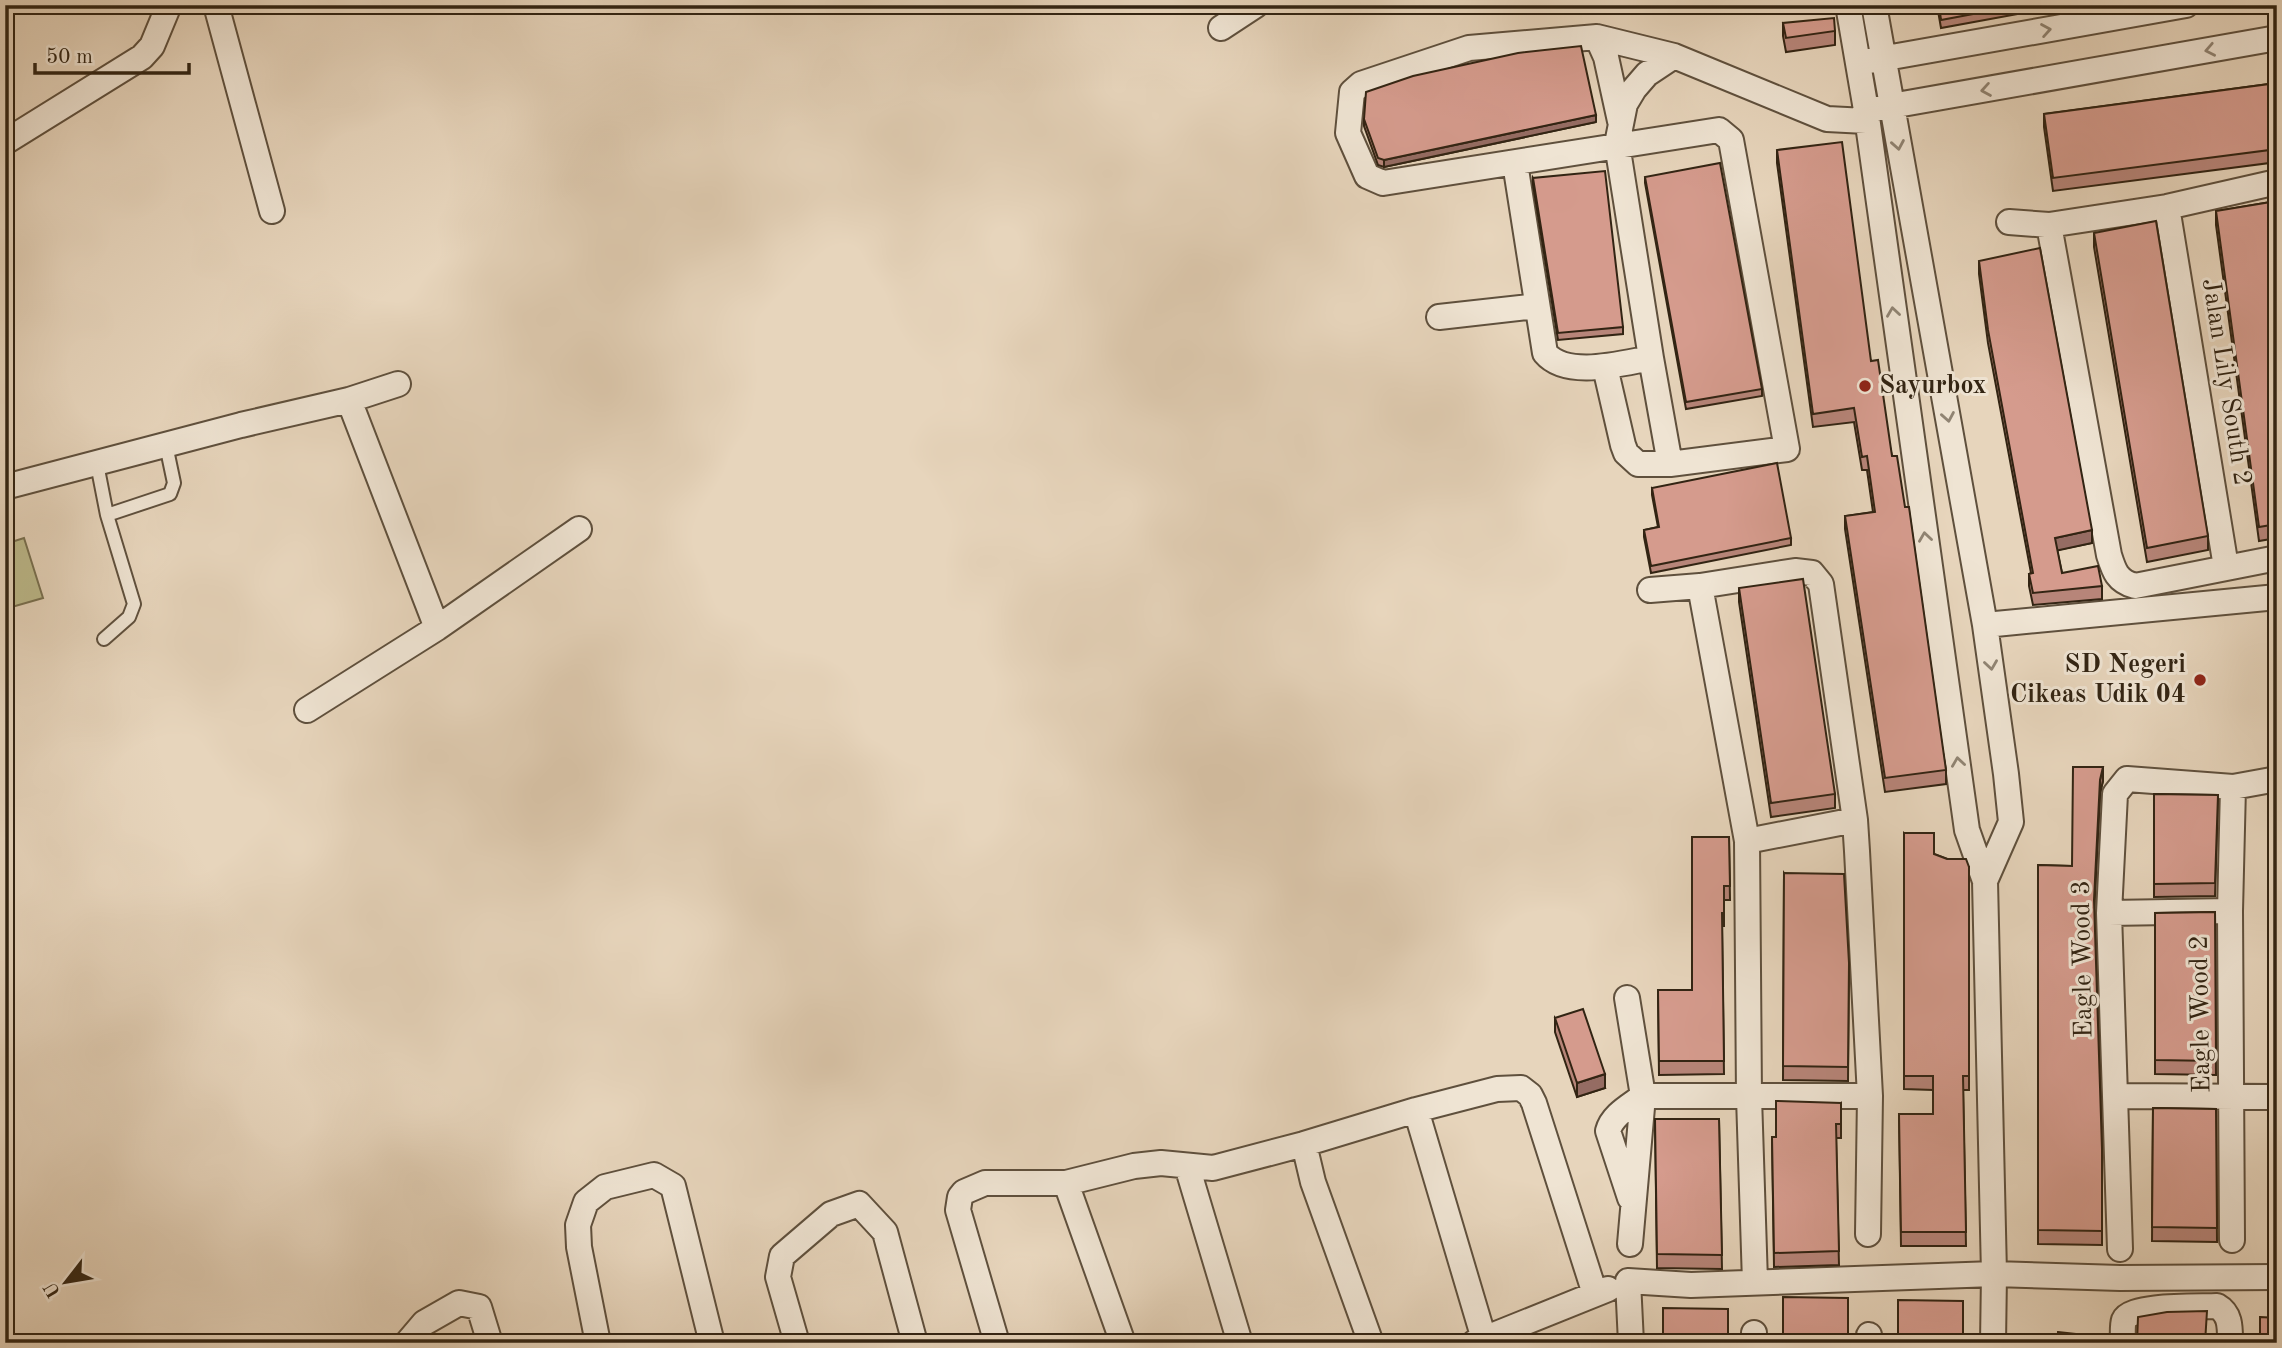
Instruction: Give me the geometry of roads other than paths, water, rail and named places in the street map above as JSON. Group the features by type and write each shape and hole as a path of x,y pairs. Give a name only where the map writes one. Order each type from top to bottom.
{"street":[{"path":"5,142 142,57 152,46 169,5"},
{"path":"216,5 272,211"},
{"path":"1221,28 1256,5"},
{"path":"1848,5 1866,116 1966,830 1985,881 1994,1274 1993,1343"},
{"path":"1874,5 1985,625 2011,822 1985,881"},
{"path":"1857,62 2186,5"},
{"path":"1597,37 1606,57 1651,358 1670,464"},
{"path":"1605,366 1626,453 1638,464 1670,464 1787,449 1731,141 1718,130 1618,133 1516,163 1389,184 1376,182 1367,176 1348,133 1352,92 1361,84 1469,48 1597,37 1674,56 1827,119 1866,116 1891,106 2277,37"},
{"path":"1618,133 1625,104 1634,89 1647,74 1674,56"},
{"path":"1516,163 1544,350 1552,360 1564,367 1605,366 1651,358"},
{"path":"2009,222 2049,225 2167,207 2277,182"},
{"name":"Jalan Lily South 2","path":"2167,207 2226,567"},
{"path":"2049,225 2109,555 2116,576 2124,583 2135,586 2277,558"},
{"path":"1439,317 1537,306"},
{"path":"5,487 349,400 398,384"},
{"path":"349,400 437,628"},
{"path":"307,710 437,628 579,529"},
{"path":"1650,590 1700,586 1796,571 1812,573 1821,584 1855,820 1870,1096 1868,1234"},
{"path":"1700,586 1747,841 1749,1097 1755,1282"},
{"path":"1985,625 2277,597"},
{"name":"Eagle Wood 3","path":"2120,1249 2109,912 2115,794 2127,779 2233,787 2277,779"},
{"name":"Eagle Wood 2","path":"2232,1240 2230,911 2233,787"},
{"path":"1747,841 1855,820"},
{"path":"2109,912 2230,911"},
{"path":"1627,998 1643,1096 1630,1244"},
{"path":"997,1343 958,1210 960,1196 969,1189 985,1183 1009,1181 1066,1183 1134,1166 1161,1163 1213,1168 1416,1110 1515,1087 1530,1095 1595,1294"},
{"path":"1643,1096 1870,1096"},
{"path":"2116,1096 2277,1097"},
{"path":"1416,1110 1479,1341 1628,1280 1691,1285 1994,1274 2120,1278 2277,1277"},
{"path":"1304,1144 1313,1182 1371,1343"},
{"path":"1187,1166 1240,1343"},
{"path":"598,1343 579,1247 578,1225 586,1202 605,1187 654,1175 673,1186 712,1343"},
{"path":"1066,1183 1123,1343"},
{"path":"797,1343 778,1277 782,1256 831,1214 859,1204 885,1232 915,1343"},
{"path":"1628,1280 1631,1343"},
{"path":"407,1343 425,1323 459,1303 479,1307 491,1343"},
{"path":"2123,1343 2123,1323 2131,1313 2145,1309 2217,1306 2224,1310 2230,1322 2230,1343"}],"lane":[{"path":"107,516 170,494 174,483 166,445"},
{"path":"97,464 107,516 134,604 129,617 104,639"}],"place":[{"name":"Sayurbox","path":"1865,386"},
{"name":"SD Negeri Cikeas Udik 04","path":"2200,680"}]}
